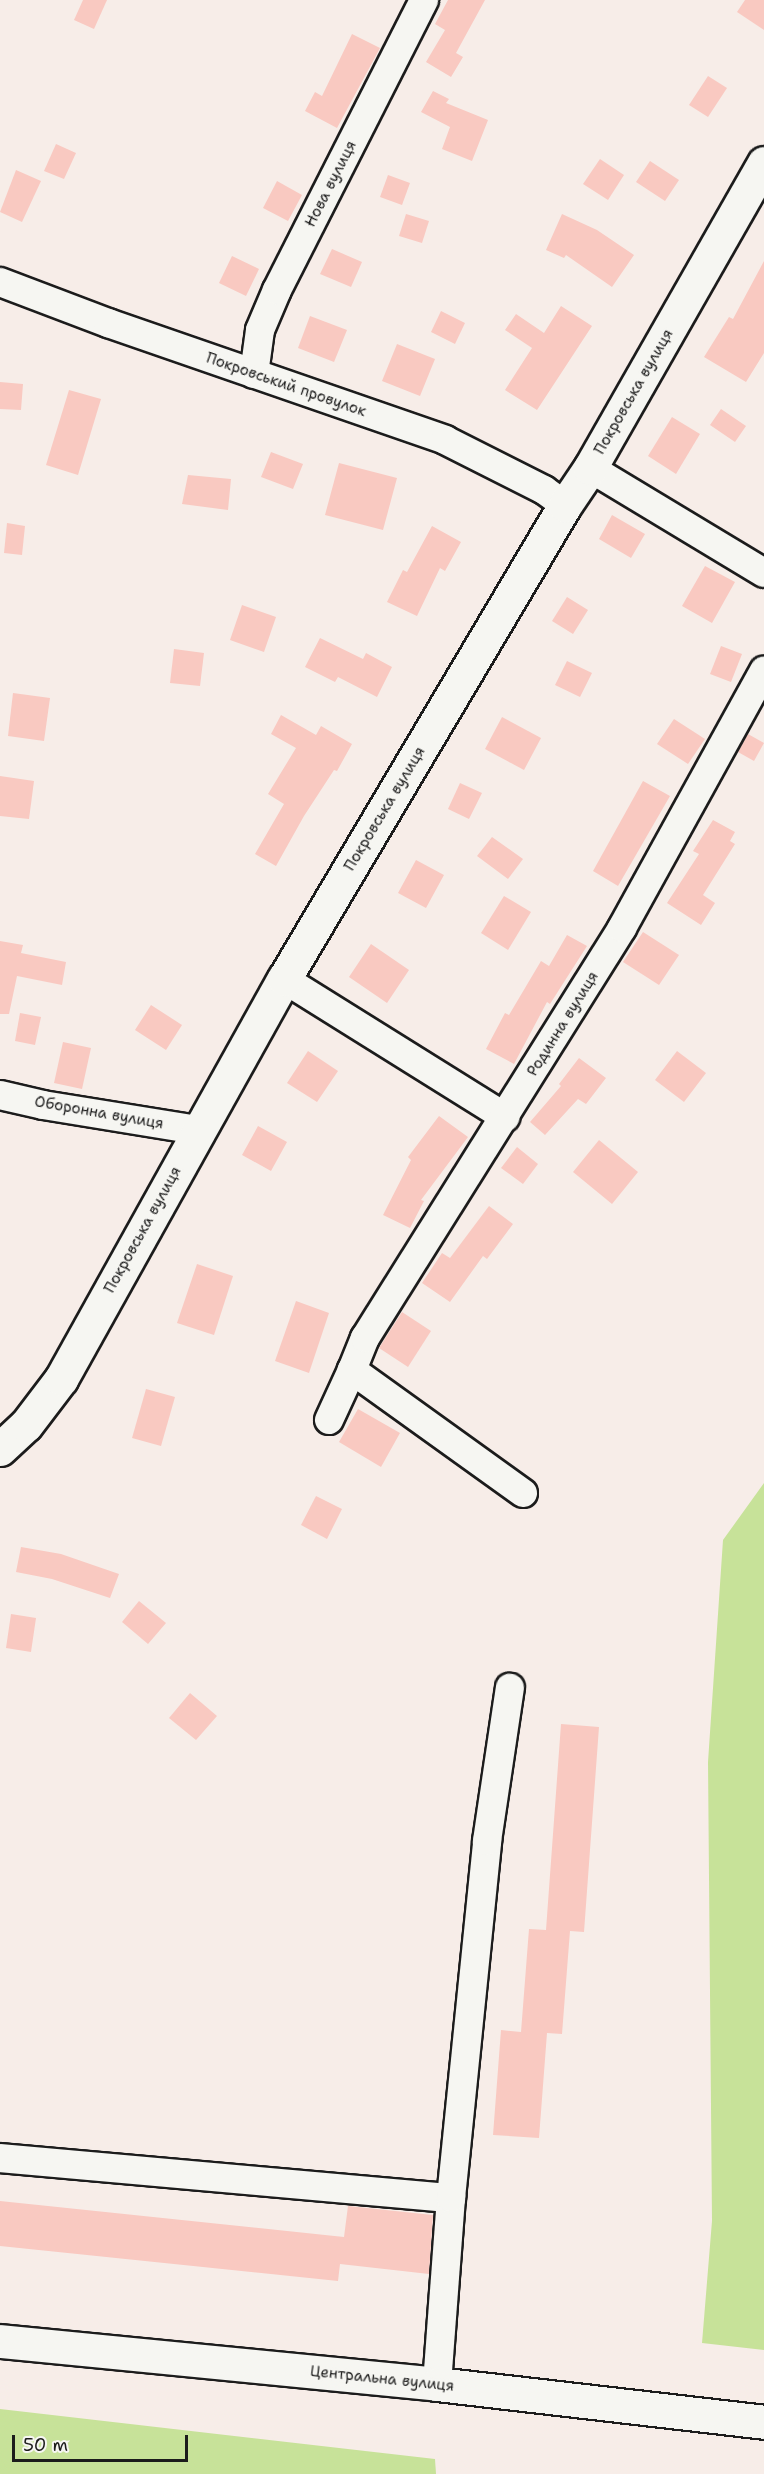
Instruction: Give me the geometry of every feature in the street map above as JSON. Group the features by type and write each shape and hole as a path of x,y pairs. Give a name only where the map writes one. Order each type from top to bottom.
{"street":[{"name":"Нова вулиця","path":"254,374 260,330 277,290 424,0"},
{"name":"Покровська вулиця","path":"0,1449 26,1425 61,1378 284,979 565,505 590,468 764,164"},
{"name":"Покровський провулок","path":"0,282 445,440 544,490 565,505"},
{"path":"590,468 764,573"},
{"name":"Родинна вулиця","path":"328,1420 365,1338 622,928 764,671"},
{"path":"284,979 505,1117"},
{"name":"Оборонна вулиця","path":"0,1095 44,1105 198,1130"},
{"path":"352,1370 523,1493"},
{"path":"437,2384 451,2198 487,1841 510,1688"},
{"path":"0,2158 451,2198"},
{"name":"Центральна вулиця","path":"0,2341 437,2384 764,2422"}],"green space":[{"path":"764,1483 764,2350 702,2343 712,2221 708,1762 723,1540"},
{"path":"0,2409 435,2459 436,2474 0,2474"}],"building":[{"path":"83,0 107,0 94,29 74,20"},
{"path":"448,0 485,0 456,53 463,57 451,77 426,62 445,30 435,24"},
{"path":"745,0 764,0 764,30 737,12"},
{"path":"352,34 380,48 337,128 305,111 315,92 322,96"},
{"path":"708,76 727,88 708,117 689,105"},
{"path":"433,91 449,99 446,103 488,120 472,161 442,149 450,127 421,112"},
{"path":"56,144 76,153 64,179 44,171"},
{"path":"600,159 624,175 608,200 583,184"},
{"path":"650,161 679,180 665,201 636,182"},
{"path":"16,170 41,181 22,222 0,212"},
{"path":"388,175 410,183 402,205 380,197"},
{"path":"277,181 302,195 288,221 263,208"},
{"path":"406,214 429,221 422,243 399,236"},
{"path":"562,214 597,230 634,255 612,287 566,255 564,258 546,250"},
{"path":"332,249 362,262 351,287 320,274"},
{"path":"232,256 259,269 246,296 219,283"},
{"path":"764,261 764,353 746,382 704,357 729,317 733,319"},
{"path":"561,306 592,326 537,410 505,390 532,348 505,330 516,314 544,333"},
{"path":"441,311 465,323 455,344 431,332"},
{"path":"310,316 347,330 334,362 298,348"},
{"path":"397,344 435,359 420,396 382,381"},
{"path":"0,382 23,384 21,410 0,409"},
{"path":"69,390 101,399 78,475 46,465"},
{"path":"721,409 746,426 735,442 710,425"},
{"path":"672,417 700,434 676,474 648,456"},
{"path":"271,452 303,464 293,489 261,477"},
{"path":"339,463 397,478 383,530 325,515"},
{"path":"188,475 231,479 228,510 182,504"},
{"path":"612,515 645,534 631,558 599,539"},
{"path":"7,523 25,526 22,555 4,553"},
{"path":"432,526 461,542 445,571 440,568 417,616 387,602 403,570 407,572"},
{"path":"705,566 735,582 712,623 682,606"},
{"path":"567,597 588,610 573,634 552,621"},
{"path":"242,605 276,617 264,652 230,640"},
{"path":"320,638 363,659 366,653 392,667 377,697 338,677 335,682 305,667"},
{"path":"721,646 742,654 731,682 710,674"},
{"path":"174,649 204,653 200,686 170,683"},
{"path":"567,661 592,673 580,697 555,685"},
{"path":"13,693 50,698 44,741 8,736"},
{"path":"281,715 316,735 321,726 352,744 337,771 334,770 304,816 276,866 255,854 284,804 268,794 296,748 271,734"},
{"path":"502,717 541,738 524,770 485,749"},
{"path":"674,719 705,739 688,764 657,744"},
{"path":"748,734 764,743 754,761 738,752"},
{"path":"0,776 34,781 29,819 0,816"},
{"path":"643,781 670,796 618,886 593,871"},
{"path":"460,783 482,793 469,819 448,809"},
{"path":"713,820 735,832 730,841 735,844 703,895 715,903 701,925 667,903 699,854 693,851"},
{"path":"492,837 523,859 508,879 477,856"},
{"path":"416,860 444,875 426,908 398,893"},
{"path":"504,896 531,912 508,950 481,933"},
{"path":"643,932 679,955 659,985 623,962"},
{"path":"567,935 587,946 550,1004 547,1002 514,1064 486,1049 505,1013 509,1015 541,961 549,966"},
{"path":"0,941 23,945 21,953 66,962 62,985 17,976 9,1014 0,1014"},
{"path":"371,944 409,970 387,1003 349,977"},
{"path":"151,1005 182,1025 166,1050 135,1030"},
{"path":"20,1013 41,1017 35,1045 15,1041"},
{"path":"63,1042 91,1048 82,1089 54,1083"},
{"path":"308,1051 338,1071 317,1102 287,1083"},
{"path":"677,1051 706,1073 684,1102 655,1080"},
{"path":"579,1058 606,1078 586,1104 578,1099 545,1135 530,1122 561,1086 559,1084"},
{"path":"439,1116 468,1137 421,1200 424,1201 410,1228 383,1215 411,1160 408,1157"},
{"path":"258,1126 287,1142 271,1171 242,1155"},
{"path":"599,1140 638,1172 612,1204 573,1172"},
{"path":"517,1147 538,1164 523,1184 501,1168"},
{"path":"489,1206 513,1224 487,1259 483,1256 450,1302 422,1283 442,1253 450,1258"},
{"path":"197,1264 233,1276 214,1335 177,1323"},
{"path":"296,1301 329,1313 309,1373 275,1361"},
{"path":"402,1312 431,1331 408,1367 379,1348"},
{"path":"146,1389 175,1397 161,1446 132,1438"},
{"path":"358,1409 400,1433 381,1467 339,1442"},
{"path":"316,1496 342,1509 327,1539 301,1525"},
{"path":"21,1547 61,1554 119,1574 110,1598 52,1579 16,1572"},
{"path":"139,1601 166,1623 148,1644 122,1622"},
{"path":"11,1614 36,1618 31,1652 6,1648"},
{"path":"190,1693 217,1716 196,1740 169,1718"},
{"path":"561,1724 599,1727 584,1932 570,1931 562,2034 547,2033 539,2138 493,2135 501,2030 521,2032 529,1929 546,1930"},
{"path":"0,2201 344,2237 348,2206 433,2215 429,2274 340,2264 338,2281 0,2246"}]}
